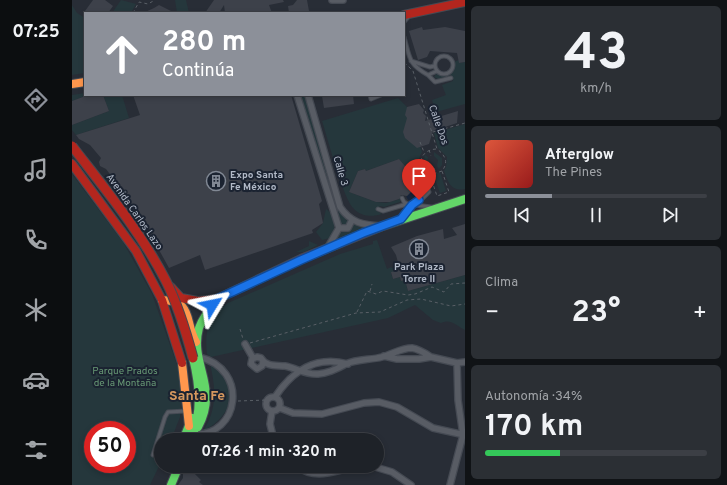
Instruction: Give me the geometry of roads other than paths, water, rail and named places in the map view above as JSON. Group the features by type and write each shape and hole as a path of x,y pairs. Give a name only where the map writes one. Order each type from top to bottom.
{"main road":[{"path":"409,14 465,2"},
{"path":"72,84 84,82"},
{"name":"Avenida Carlos Lazo","path":"72,143 143,236 173,291 181,298 198,301 217,299"},
{"name":"Avenida Carlos Lazo","path":"72,146 141,237 158,267 182,318 193,358 195,399 192,433"},
{"name":"Avenida Carlos Lazo","path":"72,156 135,239 153,270 193,358 207,394 207,405 205,414 192,433"},
{"name":"Avenida Carlos Lazo","path":"72,164 119,226 148,271 162,300 184,369 188,411 192,433"},
{"path":"217,299 327,248 381,226 465,199"},
{"path":"119,226 143,236"},
{"name":"Avenida Carlos Lazo","path":"193,358 201,321 206,312 217,299"},
{"path":"162,300 175,300 185,308 189,317 192,336 196,342"},
{"path":"163,485 169,473"},
{"path":"171,485 176,473"}],"street":[{"path":"332,0 343,0"},
{"name":"Calle 3","path":"297,96 339,228"},
{"name":"Calle 3","path":"308,96 340,207 352,220"},
{"path":"327,248 339,228 348,228 352,220 364,225 381,226"},
{"path":"245,344 253,358 251,364 255,368 260,368 263,362"},
{"path":"253,358 259,357 263,362 272,366 293,368 316,374 333,372 348,364 384,356 402,349 412,348 422,351 431,357"},
{"path":"384,356 397,359 419,359 431,357 465,362"},
{"path":"193,358 216,364 227,374 234,391 234,401 228,415 219,425 204,433"},
{"path":"272,411 266,406 268,400 275,397 287,381 300,370 311,364 324,361 336,360 348,364"},
{"path":"450,485 464,435 458,400 457,362"},
{"path":"275,397 279,400 280,408"},
{"path":"272,411 280,408 293,413 322,414 364,403 379,402 397,407 433,428 464,435"},
{"path":"272,411 270,424 272,433"},
{"path":"384,470 392,472 411,485"},
{"path":"307,473 320,475 329,473"}],"lane":[{"path":"405,41 410,61 415,68 428,75 435,82 451,78"},
{"path":"440,56 449,57 452,61 452,67 449,72 443,74 437,71 434,66 436,60 440,56"},
{"path":"410,61 430,67 434,66"},
{"path":"428,75 437,71"},
{"path":"370,96 371,99 378,96"},
{"path":"401,219 429,192 425,179"},
{"path":"415,188 420,194 415,204"},
{"path":"402,198 406,204"},
{"path":"378,209 383,211 406,204 415,204 435,208"},
{"path":"153,455 168,412 188,411"}],"water":[{"path":"411,191 416,196 411,201 406,196"}],"place":[{"name":"Expo Santa Fe México","path":"216,181"},
{"name":"Park Plaza Torre II","path":"419,249"}],"district":[{"name":"Santa Fe","path":"197,396"}],"park label":[{"name":"Parque Prados de la Montaña","path":"125,376"}]}
